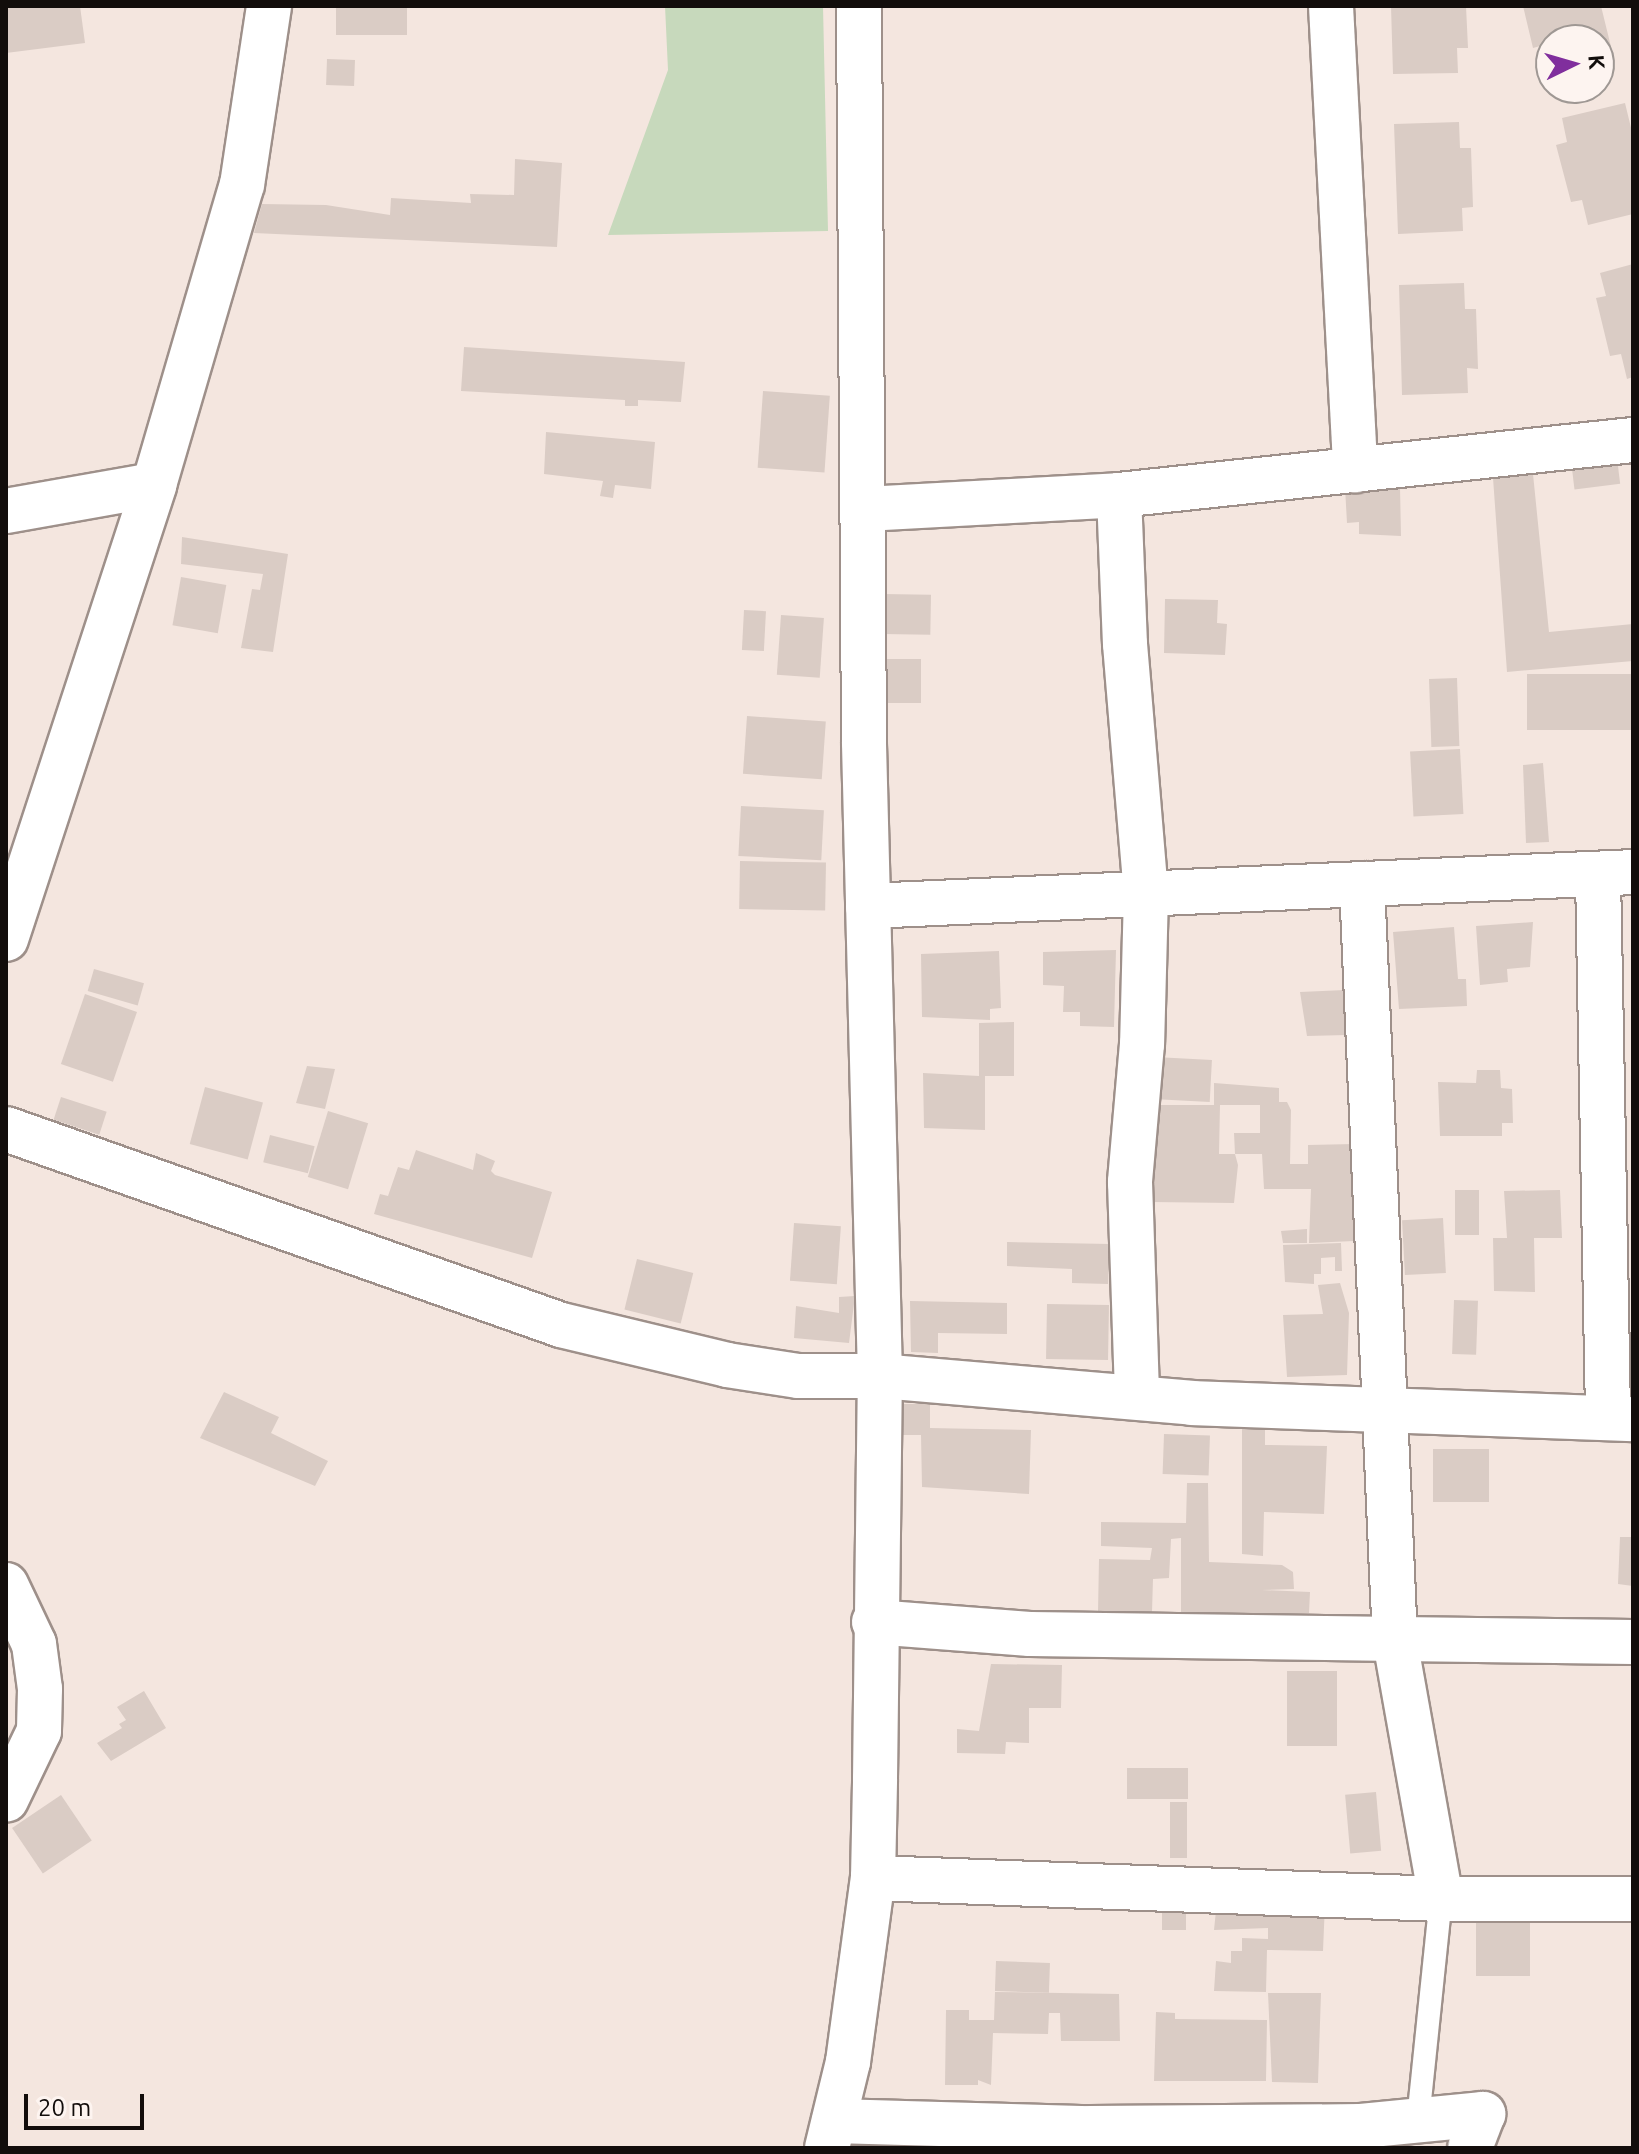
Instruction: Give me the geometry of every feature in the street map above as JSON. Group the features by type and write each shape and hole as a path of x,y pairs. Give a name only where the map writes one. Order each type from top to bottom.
{"street":[{"path":"6,939 154,485 242,185 269,6"},
{"path":"859,6 868,906 880,1376 874,1622 873,1878 848,2062 831,2134 1361,2126 1483,2114 1470,2148"},
{"path":"1331,6 1355,470"},
{"path":"864,509 1119,495 1633,440"},
{"path":"6,511 154,485"},
{"path":"1119,495 1125,644 1146,894 1142,1044 1130,1182 1137,1397"},
{"path":"6,1129 561,1325 727,1365 798,1376 880,1376 1137,1397 1621,1418 1616,873 868,906"},
{"path":"1362,884 1388,1408 1395,1641 1441,1899"},
{"path":"6,1585 34,1644 40,1689 39,1731 6,1800"},
{"path":"874,1622 1030,1634 1633,1642"},
{"path":"873,1878 1441,1899 1633,1899"}],"lane":[{"path":"1418,2120 1441,1899"}],"green space":[{"path":"665,6 823,6 828,231 608,235 668,70"}],"building":[{"path":"6,6 80,6 85,43 6,53"},
{"path":"336,6 407,6 407,35 336,35"},
{"path":"1391,6 1466,6 1468,48 1457,48 1458,73 1393,74"},
{"path":"1523,6 1601,6 1605,24 1535,24 1533,48"},
{"path":"327,59 355,60 354,86 326,85"},
{"path":"1625,103 1633,136 1633,214 1588,225 1582,200 1571,202 1556,145 1567,142 1562,118"},
{"path":"1459,122 1460,148 1471,148 1473,207 1462,208 1463,231 1398,234 1394,124"},
{"path":"515,159 562,163 557,247 254,233 262,204 326,205 390,215 391,198 471,203 470,194 514,195"},
{"path":"1633,264 1633,377 1627,379 1621,354 1610,356 1596,298 1606,296 1600,273"},
{"path":"1464,283 1465,309 1476,309 1478,369 1467,368 1468,393 1402,395 1399,285"},
{"path":"464,347 685,362 681,402 638,400 638,406 625,406 625,400 461,391"},
{"path":"763,391 830,396 824,472 758,468"},
{"path":"546,432 655,442 651,489 615,485 613,498 600,496 603,481 544,474"},
{"path":"1617,458 1620,484 1575,489 1571,464"},
{"path":"1533,474 1549,632 1633,624 1633,661 1507,672 1493,478"},
{"path":"1345,487 1400,487 1401,536 1359,534 1359,522 1347,523"},
{"path":"182,537 288,554 273,652 241,648 252,589 260,590 263,574 181,564"},
{"path":"181,577 226,585 218,633 172,625"},
{"path":"883,594 931,595 930,635 882,634"},
{"path":"1165,599 1218,600 1217,623 1227,624 1225,655 1164,653"},
{"path":"744,610 766,611 764,651 742,650"},
{"path":"781,615 824,618 820,678 777,675"},
{"path":"885,659 921,659 921,703 885,703"},
{"path":"1527,674 1633,674 1633,730 1527,730"},
{"path":"1457,678 1459,746 1431,747 1429,679"},
{"path":"747,716 826,722 822,779 743,774"},
{"path":"1460,749 1463,814 1413,817 1410,752"},
{"path":"1543,763 1549,842 1526,843 1523,765"},
{"path":"741,806 824,810 821,860 738,856"},
{"path":"740,861 826,863 825,910 739,909"},
{"path":"1533,922 1530,967 1507,969 1508,982 1480,985 1476,926"},
{"path":"1454,927 1458,979 1466,979 1467,1006 1399,1009 1393,932"},
{"path":"1116,950 1114,1027 1080,1026 1080,1012 1063,1012 1064,986 1043,985 1043,952"},
{"path":"999,951 1001,1008 990,1009 990,1020 922,1017 921,954"},
{"path":"94,969 144,983 138,1005 88,991"},
{"path":"1345,990 1346,1035 1307,1036 1300,992"},
{"path":"85,994 137,1012 113,1082 61,1064"},
{"path":"1014,1022 1014,1076 985,1076 985,1130 924,1128 923,1073 979,1076 979,1023"},
{"path":"1155,1057 1212,1060 1210,1102 1153,1099"},
{"path":"307,1066 335,1069 325,1109 296,1103"},
{"path":"1477,1070 1500,1070 1501,1088 1512,1089 1513,1123 1502,1123 1502,1136 1440,1136 1438,1082 1476,1083"},
{"path":"1214,1083 1279,1088 1279,1102 1287,1102 1291,1110 1290,1164 1308,1164 1308,1145 1354,1144 1354,1241 1309,1243 1311,1189 1264,1189 1262,1154 1235,1154 1238,1165 1234,1203 1151,1202 1156,1105 1214,1105","holes":["1220,1105 1260,1105 1260,1133 1234,1133 1235,1154 1219,1154"]},
{"path":"205,1087 263,1103 248,1160 190,1144"},
{"path":"61,1097 107,1112 99,1135 54,1120"},
{"path":"328,1111 368,1123 348,1189 308,1177"},
{"path":"270,1135 315,1146 308,1173 263,1162"},
{"path":"416,1150 473,1170 476,1153 495,1161 491,1171 495,1175 552,1192 532,1258 374,1214 380,1194 388,1196 398,1167 409,1170"},
{"path":"1455,1190 1479,1190 1479,1235 1455,1235"},
{"path":"1560,1190 1562,1238 1534,1238 1535,1292 1494,1291 1493,1238 1507,1238 1504,1191"},
{"path":"1443,1218 1446,1273 1405,1275 1402,1220"},
{"path":"794,1223 841,1226 837,1284 790,1281"},
{"path":"1307,1229 1307,1243 1283,1243 1281,1231"},
{"path":"1007,1242 1110,1244 1108,1284 1072,1283 1072,1269 1007,1266"},
{"path":"1341,1243 1342,1271 1335,1271 1335,1257 1321,1258 1321,1274 1314,1274 1314,1284 1285,1282 1283,1245"},
{"path":"637,1259 693,1273 681,1323 624,1309"},
{"path":"1340,1283 1349,1313 1347,1375 1287,1377 1283,1315 1323,1314 1318,1285"},
{"path":"855,1296 849,1343 794,1338 796,1306 839,1313 839,1297"},
{"path":"1454,1300 1478,1301 1476,1355 1452,1354"},
{"path":"910,1301 1007,1303 1007,1334 938,1333 938,1353 911,1352"},
{"path":"1047,1304 1109,1305 1108,1360 1046,1359"},
{"path":"224,1392 279,1417 271,1433 328,1461 315,1486 200,1438"},
{"path":"902,1404 930,1404 930,1428 1031,1430 1029,1494 922,1487 921,1435 900,1435"},
{"path":"1242,1428 1265,1428 1265,1445 1327,1446 1324,1514 1264,1512 1263,1556 1242,1554"},
{"path":"1164,1434 1210,1436 1209,1476 1163,1474"},
{"path":"1433,1449 1489,1449 1489,1502 1433,1502"},
{"path":"1187,1483 1208,1483 1209,1562 1282,1565 1293,1572 1294,1589 1262,1590 1310,1592 1309,1613 1181,1614 1181,1538 1171,1539 1169,1578 1153,1579 1152,1612 1098,1612 1099,1559 1150,1560 1152,1548 1101,1546 1101,1522 1186,1523"},
{"path":"1620,1537 1633,1537 1633,1586 1618,1584"},
{"path":"991,1664 1062,1665 1061,1708 1029,1708 1029,1743 1006,1742 1005,1754 957,1753 957,1729 979,1731"},
{"path":"1287,1671 1337,1671 1337,1746 1287,1746"},
{"path":"144,1691 166,1728 111,1761 97,1743 122,1728 119,1724 126,1720 117,1707"},
{"path":"1127,1768 1188,1768 1188,1799 1127,1799"},
{"path":"1376,1792 1381,1851 1350,1853 1345,1795"},
{"path":"61,1795 92,1841 43,1874 12,1828"},
{"path":"1170,1802 1187,1802 1187,1858 1170,1858"},
{"path":"1162,1900 1186,1900 1186,1930 1162,1930"},
{"path":"1217,1901 1325,1903 1323,1951 1267,1950 1266,1992 1214,1991 1216,1961 1231,1963 1231,1951 1242,1951 1242,1938 1268,1939 1268,1928 1214,1930"},
{"path":"1476,1910 1530,1910 1530,1976 1476,1976"},
{"path":"996,1961 1050,1963 1049,1993 995,1991"},
{"path":"995,1992 1119,1994 1120,2041 1061,2041 1060,2013 1049,2013 1048,2034 993,2033 991,2085 978,2080 978,2085 945,2085 946,2010 969,2010 969,2020 994,2020"},
{"path":"1268,1993 1321,1993 1318,2083 1272,2082"},
{"path":"1156,2012 1175,2013 1175,2019 1267,2020 1266,2081 1154,2081"}]}
